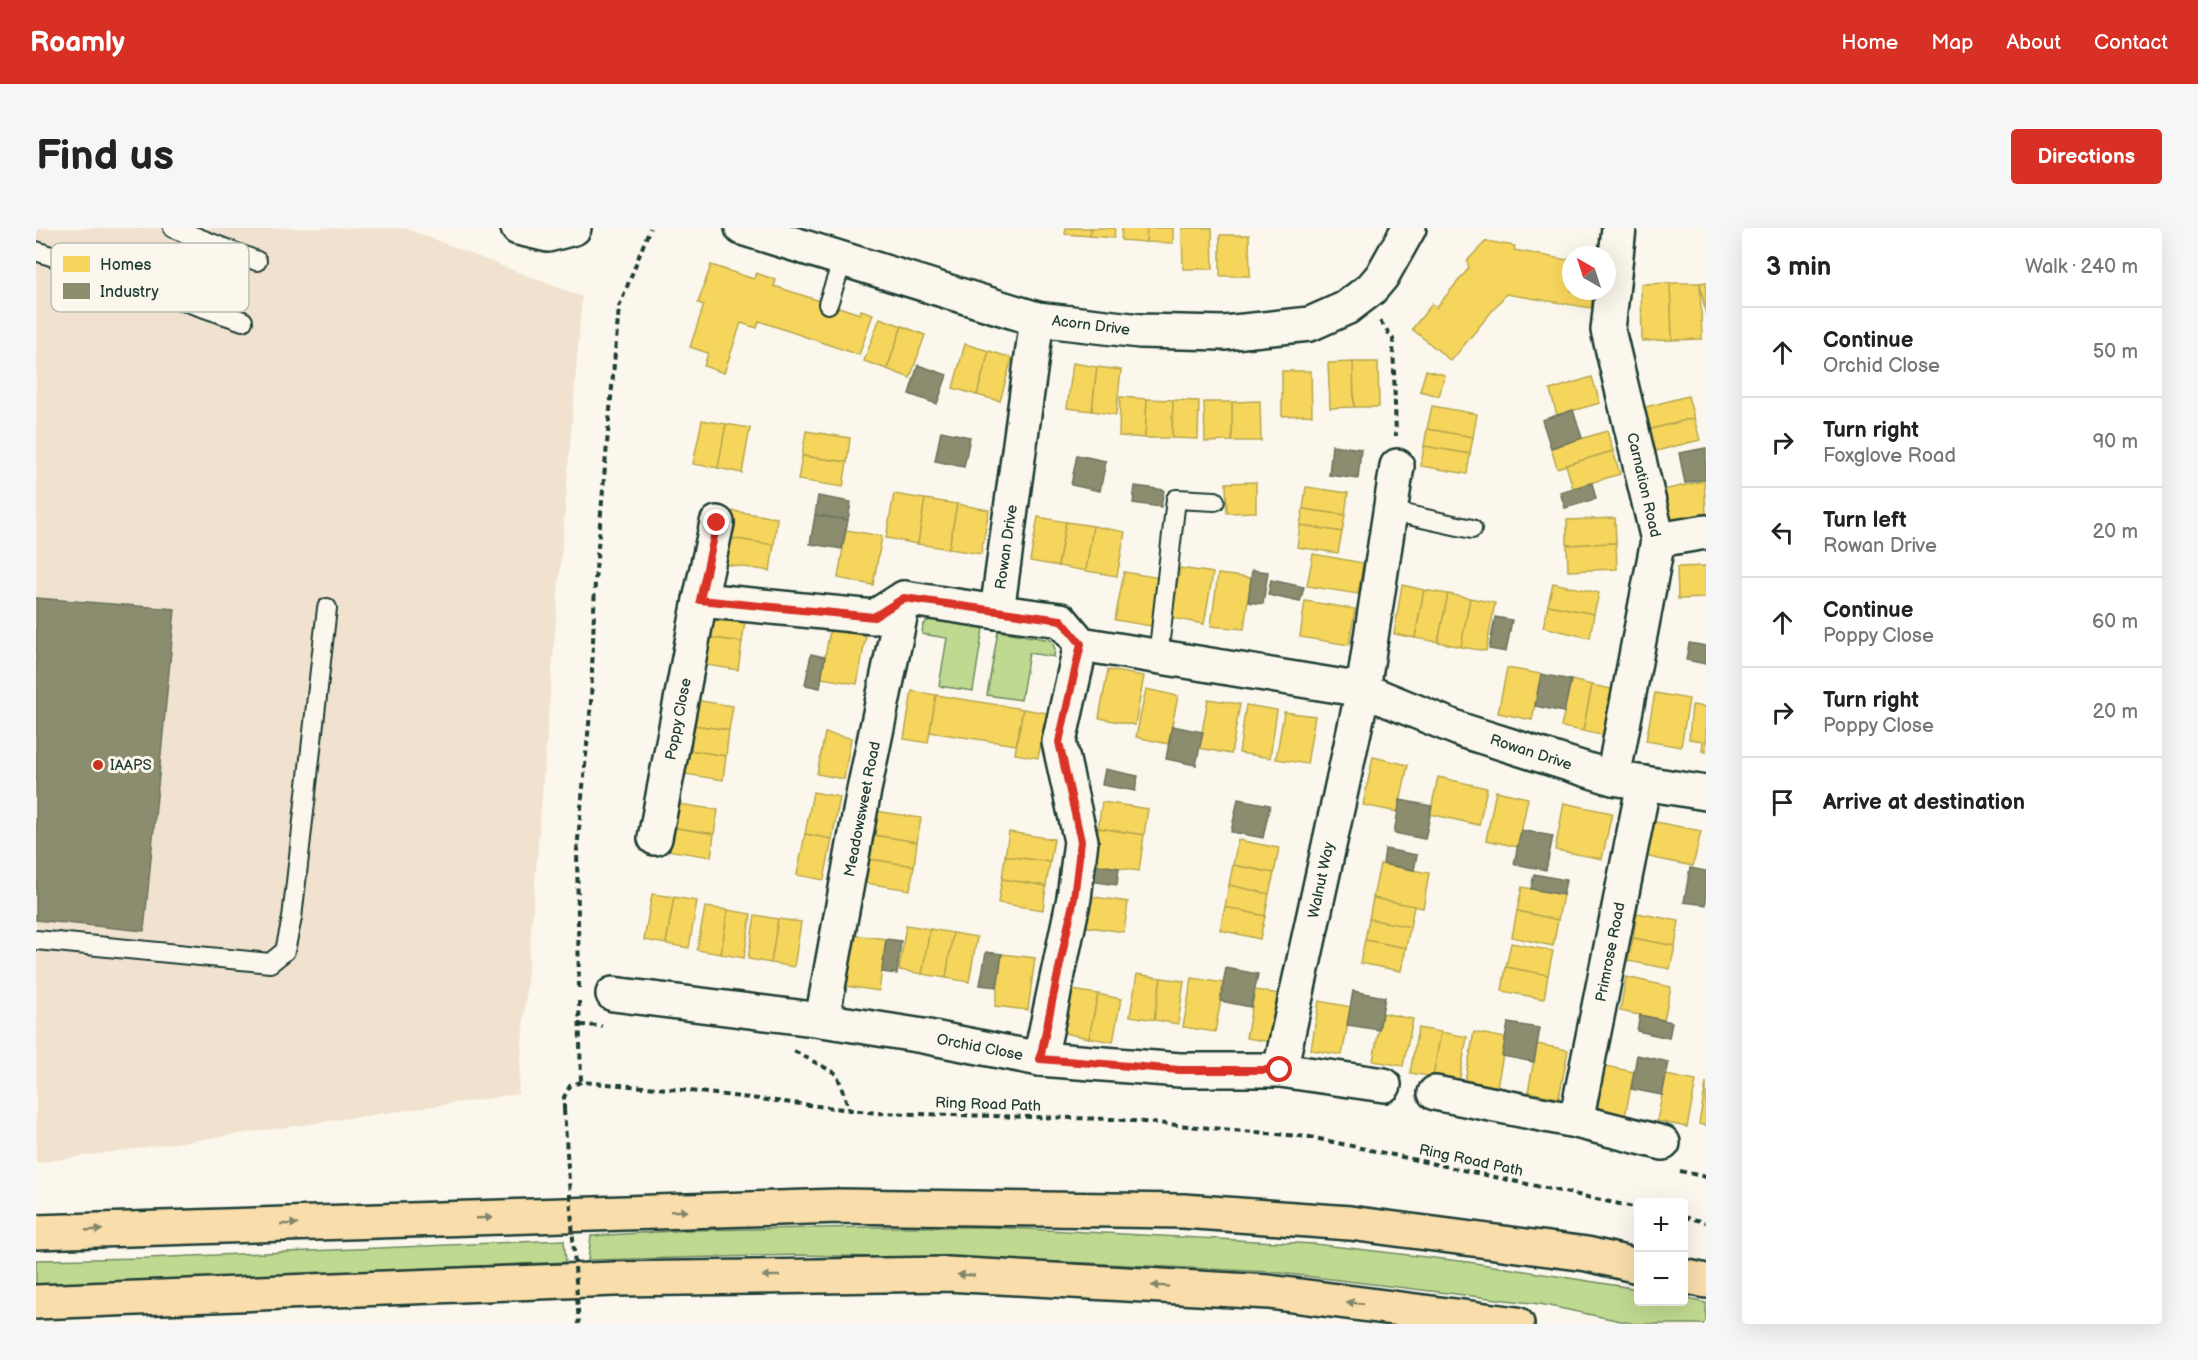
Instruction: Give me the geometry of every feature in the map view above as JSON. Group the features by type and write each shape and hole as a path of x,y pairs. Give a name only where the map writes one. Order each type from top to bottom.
{"highway":[{"path":"36,1232 839,1206 1183,1211 1350,1223 1587,1254 1634,1265"},
{"path":"36,1302 614,1279 947,1274 1269,1292 1517,1324"},
{"path":"1688,1277 1706,1281"}],"street":[{"path":"518,228 548,235 574,228"},
{"name":"Acorn Drive","path":"742,228 1037,319 1140,331 1224,333 1310,324 1346,308 1371,289 1382,276 1409,228"},
{"name":"Carnation Road","path":"1619,228 1608,330 1658,540 1629,780"},
{"name":"Rowan Drive","path":"997,612 1037,319"},
{"path":"1363,690 1397,466"},
{"name":"Poppy Close","path":"655,838 700,600 717,523"},
{"path":"1658,540 1706,532"},
{"path":"700,600 874,617 904,598 1061,620 1081,644 1059,742 1081,841 1074,898 1040,1059"},
{"name":"Meadowsweet Road","path":"822,1020 864,790 904,598"},
{"name":"Rowan Drive","path":"1081,644 1363,690 1464,731 1629,780 1706,793"},
{"name":"Walnut Way","path":"1280,1070 1363,690"},
{"name":"Primrose Road","path":"1576,1121 1629,780"},
{"name":"Orchid Close","path":"613,994 822,1020 923,1036 1040,1059 1180,1070 1280,1070 1383,1085"},
{"path":"1435,1093 1576,1121 1663,1143"}],"lane":[{"path":"173,228 211,243"},
{"path":"36,251 51,256"},
{"path":"249,258 257,261"},
{"path":"828,304 843,259"},
{"path":"216,312 243,321"},
{"path":"1158,657 1176,499 1215,501"},
{"path":"1390,511 1472,529"},
{"path":"36,940 270,963 285,951 292,918 327,608"}],"path":[{"path":"579,1324 564,1110 564,1097 570,1086 581,1082 577,850 591,703 595,580 619,307 650,228"},
{"path":"1363,295 1392,339 1397,466"},
{"path":"580,1025 603,1026"},
{"path":"792,1050 837,1074 849,1110"},
{"name":"Ring Road Path","path":"581,1082 682,1090 877,1113 1112,1119 1310,1137 1634,1207"},
{"path":"1688,1218 1706,1222"}],"shaded area":[{"path":"36,228 405,228 582,297 518,1094 36,1163"}],"green space":[{"path":"930,619 983,628 973,691 939,686 947,638 922,634 923,625"},
{"path":"998,631 1051,640 1055,649 1054,657 1029,653 1021,700 987,695"},
{"path":"988,1227 1315,1244 1468,1262 1634,1288 1634,1306 1688,1306 1688,1299 1706,1303 1706,1324 1635,1324 1540,1304 1272,1272 1086,1263 803,1255 588,1260 591,1236 690,1230"},
{"path":"564,1240 566,1262 36,1286 36,1260 147,1258"}],"building: Homes":[{"path":"1066,228 1091,228 1090,236 1065,234"},
{"path":"1091,228 1115,228 1114,238 1090,236"},
{"path":"1122,228 1147,228 1146,242 1121,240"},
{"path":"1147,228 1173,228 1173,243 1146,242"},
{"path":"1182,228 1212,228 1213,269 1183,269"},
{"path":"1220,235 1249,235 1250,276 1220,276"},
{"path":"1486,241 1515,246 1514,250 1562,259 1562,300 1592,300 1591,308 1506,294 1451,361 1412,329 1432,304 1436,308 1469,268 1467,261"},
{"path":"711,265 754,279 756,273 776,280 774,286 860,314 861,310 873,314 859,355 759,321 757,328 741,323 724,373 704,366 708,353 690,347 704,305 698,303"},
{"path":"1706,282 1706,316 1700,283"},
{"path":"1670,283 1700,283 1702,339 1672,340"},
{"path":"1670,283 1672,340 1642,341 1641,284"},
{"path":"880,318 902,326 887,369 864,361"},
{"path":"902,326 925,335 910,378 887,369"},
{"path":"965,344 989,351 977,395 953,388"},
{"path":"989,351 1012,358 1000,401 977,395"},
{"path":"1353,362 1378,362 1379,407 1354,407"},
{"path":"1353,362 1354,407 1330,408 1328,363"},
{"path":"1073,363 1097,367 1092,411 1067,408"},
{"path":"1097,367 1121,370 1116,415 1092,411"},
{"path":"1426,370 1445,375 1439,396 1420,391"},
{"path":"1282,371 1311,371 1312,415 1282,416"},
{"path":"1592,377 1600,403 1557,415 1550,390"},
{"path":"1688,396 1694,418 1648,430 1642,408"},
{"path":"1120,397 1147,399 1145,438 1119,436"},
{"path":"1147,399 1173,400 1172,438 1145,438"},
{"path":"1173,400 1199,401 1198,439 1172,438"},
{"path":"1260,401 1261,441 1232,441 1232,402"},
{"path":"1204,402 1232,402 1232,441 1205,442"},
{"path":"1432,406 1477,414 1473,437 1427,429"},
{"path":"1694,418 1700,440 1652,452 1648,430"},
{"path":"702,420 726,424 718,468 693,464"},
{"path":"726,424 750,428 742,473 718,468"},
{"path":"1427,429 1473,437 1470,454 1424,446"},
{"path":"806,431 850,438 847,462 802,456"},
{"path":"1607,431 1613,451 1557,468 1551,448"},
{"path":"1424,446 1470,454 1467,474 1421,466"},
{"path":"1613,451 1620,474 1573,488 1566,465"},
{"path":"802,456 847,462 843,487 798,480"},
{"path":"1704,481 1706,513 1669,521 1663,490"},
{"path":"1256,482 1256,512 1227,513 1226,483"},
{"path":"1306,487 1348,493 1345,515 1303,509"},
{"path":"894,494 925,499 918,544 886,538"},
{"path":"925,499 957,504 949,549 918,544"},
{"path":"957,504 989,510 981,554 949,549"},
{"path":"1303,509 1345,515 1342,532 1300,525"},
{"path":"733,511 777,518 774,545 729,538"},
{"path":"1038,517 1066,522 1058,566 1030,561"},
{"path":"1615,518 1616,543 1567,545 1567,520"},
{"path":"1066,522 1093,526 1086,571 1058,566"},
{"path":"1300,525 1342,532 1338,553 1297,547"},
{"path":"1093,526 1125,532 1117,576 1086,571"},
{"path":"846,530 882,536 873,585 838,578"},
{"path":"729,538 774,545 770,571 725,564"},
{"path":"1616,543 1617,569 1568,571 1567,545"},
{"path":"1313,554 1363,563 1358,594 1307,586"},
{"path":"1706,566 1706,598 1678,599 1677,567"},
{"path":"1180,568 1213,573 1204,624 1172,618"},
{"path":"1124,572 1160,578 1151,626 1115,620"},
{"path":"1218,574 1251,578 1244,629 1211,626"},
{"path":"1553,583 1599,593 1594,614 1548,605"},
{"path":"1402,585 1424,590 1415,638 1394,634"},
{"path":"1424,590 1448,594 1438,642 1415,638"},
{"path":"1448,594 1470,598 1461,647 1438,642"},
{"path":"1470,598 1495,603 1486,651 1461,647"},
{"path":"1305,601 1355,609 1349,645 1300,637"},
{"path":"1548,605 1594,614 1590,638 1543,627"},
{"path":"702,609 746,615 742,642 698,636"},
{"path":"830,630 866,636 857,684 821,678"},
{"path":"698,636 742,642 738,670 694,663"},
{"path":"1507,668 1541,674 1532,720 1498,713"},
{"path":"1108,670 1144,676 1135,725 1099,718"},
{"path":"1571,680 1592,685 1583,731 1561,727"},
{"path":"1592,685 1616,690 1606,736 1583,731"},
{"path":"1146,689 1178,696 1168,744 1136,737"},
{"path":"912,691 936,695 928,743 904,739"},
{"path":"1655,693 1689,699 1681,747 1646,741"},
{"path":"936,695 1023,709 1016,745 930,732"},
{"path":"688,699 733,706 729,730 685,724"},
{"path":"1208,699 1240,704 1231,754 1199,748"},
{"path":"1246,705 1277,710 1270,758 1239,753"},
{"path":"1692,705 1706,707 1706,752 1702,751 1703,741 1689,739"},
{"path":"1023,709 1047,713 1038,758 1015,754"},
{"path":"1284,712 1315,716 1307,764 1276,759"},
{"path":"685,724 729,730 726,756 682,749"},
{"path":"825,733 851,738 844,779 817,774"},
{"path":"682,749 726,756 723,780 678,773"},
{"path":"1373,757 1408,765 1398,812 1363,805"},
{"path":"1438,777 1487,788 1479,825 1430,814"},
{"path":"1496,791 1528,798 1518,847 1486,840"},
{"path":"813,792 840,797 832,839 805,834"},
{"path":"1102,802 1148,809 1144,835 1098,828"},
{"path":"673,803 718,810 714,834 670,827"},
{"path":"1564,803 1612,813 1602,859 1555,850"},
{"path":"876,811 921,818 917,842 873,835"},
{"path":"1651,821 1701,831 1693,866 1644,856"},
{"path":"670,827 714,834 711,857 666,850"},
{"path":"1098,828 1144,835 1139,871 1092,864"},
{"path":"1009,832 1054,839 1050,862 1005,856"},
{"path":"805,834 832,839 824,880 797,875"},
{"path":"873,835 917,842 914,866 869,859"},
{"path":"1238,840 1279,848 1274,873 1233,865"},
{"path":"1005,856 1050,862 1046,886 1002,879"},
{"path":"869,859 914,866 910,890 865,883"},
{"path":"1380,864 1429,873 1423,908 1373,898"},
{"path":"1233,865 1274,873 1269,894 1229,885"},
{"path":"1002,879 1046,886 1043,910 998,903"},
{"path":"1229,885 1269,894 1265,916 1225,907"},
{"path":"1522,887 1563,895 1558,920 1517,911"},
{"path":"652,894 674,897 666,944 644,940"},
{"path":"1087,896 1128,902 1124,932 1082,926"},
{"path":"674,897 697,901 689,948 666,944"},
{"path":"1373,898 1414,906 1410,927 1369,919"},
{"path":"705,907 728,910 721,954 697,950"},
{"path":"1225,907 1265,916 1260,939 1220,930"},
{"path":"728,910 751,914 744,958 721,954"},
{"path":"1517,911 1558,920 1553,946 1512,937"},
{"path":"1637,913 1679,921 1675,946 1633,938"},
{"path":"755,915 778,919 771,963 748,959"},
{"path":"778,919 801,922 794,967 771,963"},
{"path":"1369,919 1410,927 1406,948 1365,940"},
{"path":"906,925 930,929 922,974 899,970"},
{"path":"930,929 953,933 946,978 922,974"},
{"path":"953,933 977,937 969,982 946,978"},
{"path":"853,935 886,939 879,991 846,986"},
{"path":"1633,938 1675,946 1670,969 1628,961"},
{"path":"1365,940 1406,948 1401,971 1360,963"},
{"path":"1511,943 1553,951 1548,975 1506,967"},
{"path":"1002,954 1035,958 1028,1010 995,1006"},
{"path":"1506,967 1548,975 1544,999 1502,991"},
{"path":"1137,974 1161,978 1154,1020 1130,1016"},
{"path":"1626,977 1671,987 1664,1020 1620,1011"},
{"path":"1161,978 1184,981 1178,1024 1154,1020"},
{"path":"1192,978 1224,983 1215,1032 1183,1027"},
{"path":"1072,990 1098,994 1089,1038 1064,1033"},
{"path":"1255,990 1286,995 1277,1043 1246,1038"},
{"path":"1098,994 1121,999 1113,1042 1089,1038"},
{"path":"1319,1001 1351,1007 1342,1055 1311,1050"},
{"path":"1382,1013 1413,1019 1403,1066 1373,1061"},
{"path":"1418,1028 1441,1032 1433,1077 1410,1073"},
{"path":"1441,1032 1467,1037 1459,1082 1433,1077"},
{"path":"1474,1032 1506,1038 1497,1087 1465,1081"},
{"path":"1537,1044 1568,1050 1559,1098 1528,1092"},
{"path":"1601,1065 1634,1072 1625,1116 1593,1110"},
{"path":"1666,1075 1696,1081 1687,1127 1657,1121"},
{"path":"1706,1083 1706,1126 1699,1124"}],"building: Industry":[{"path":"918,365 947,375 937,404 909,394"},
{"path":"1573,410 1582,438 1551,448 1542,420"},
{"path":"941,431 970,437 964,467 935,461"},
{"path":"1332,445 1361,449 1358,479 1329,475"},
{"path":"1706,448 1706,479 1685,483 1679,453"},
{"path":"1077,455 1106,461 1100,491 1071,485"},
{"path":"1592,483 1596,499 1565,508 1560,492"},
{"path":"1135,486 1164,490 1161,507 1133,503"},
{"path":"818,496 851,502 848,520 815,515"},
{"path":"815,515 848,520 842,549 810,544"},
{"path":"1252,570 1268,572 1263,604 1248,602"},
{"path":"1271,580 1304,587 1300,602 1268,595"},
{"name":"IAAPS","path":"36,598 175,609 144,931 36,920"},
{"path":"1495,617 1512,620 1506,652 1489,649"},
{"path":"1689,643 1706,646 1706,664 1686,660"},
{"path":"811,654 825,657 820,688 805,685"},
{"path":"1541,674 1571,680 1564,712 1535,706"},
{"path":"1172,726 1203,732 1196,765 1166,759"},
{"path":"1105,769 1138,776 1135,791 1102,785"},
{"path":"1238,799 1270,805 1263,838 1231,832"},
{"path":"1400,800 1432,806 1425,839 1394,833"},
{"path":"1521,830 1553,836 1546,870 1514,864"},
{"path":"1385,849 1417,855 1414,870 1383,864"},
{"path":"1092,864 1119,868 1117,885 1090,881"},
{"path":"1690,868 1706,871 1706,905 1684,902"},
{"path":"1534,874 1566,880 1563,895 1531,889"},
{"path":"886,939 901,941 897,974 882,972"},
{"path":"986,952 1002,954 997,987 980,985"},
{"path":"1226,968 1258,974 1251,1007 1220,1001"},
{"path":"1353,991 1385,997 1379,1030 1347,1025"},
{"path":"1640,1015 1672,1022 1669,1038 1637,1031"},
{"path":"1508,1023 1540,1028 1534,1062 1502,1056"},
{"path":"1637,1055 1669,1062 1662,1095 1631,1089"}],"place":[{"name":"IAAPS","path":"98,765"}],"route":[{"path":"717,523 700,600 874,617 904,598 1061,620 1081,644 1059,742 1081,841 1074,898 1040,1059 1180,1070 1280,1070"}]}
